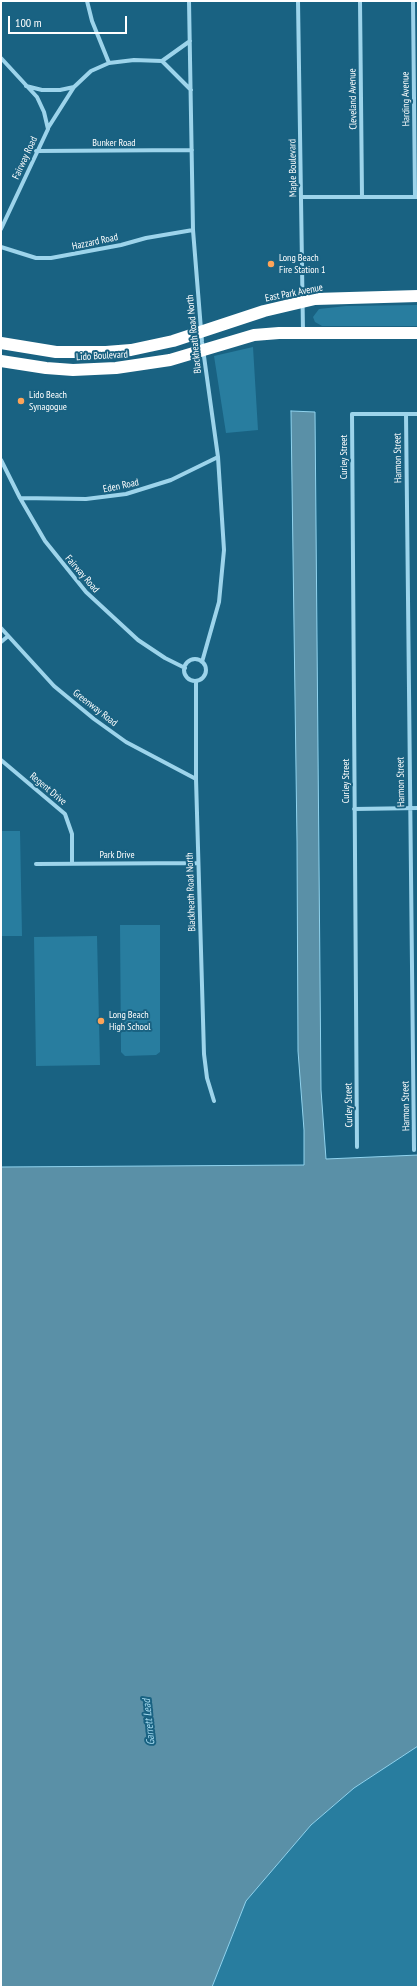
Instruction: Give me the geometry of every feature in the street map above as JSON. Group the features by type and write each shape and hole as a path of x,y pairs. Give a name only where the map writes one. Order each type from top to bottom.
{"highway":[{"name":"East Park Avenue","path":"201,331 264,311 302,301 327,298 418,296"},
{"name":"Lido Boulevard","path":"1,343 50,351 106,352 152,346 201,331"},
{"path":"203,350 254,335 418,334"},
{"name":"Lido Boulevard","path":"1,361 46,368 110,369 154,363 203,350"}],"street":[{"path":"87,1 92,21 109,62"},
{"name":"Blackheath Road North","path":"189,1 193,230 203,350 218,457 224,550 219,602 202,662"},
{"name":"Maple Boulevard","path":"298,1 303,334"},
{"name":"Cleveland Avenue","path":"360,1 362,197"},
{"name":"Harding Avenue","path":"413,1 416,197"},
{"path":"48,129 74,87 91,72 109,62 134,60 162,61 190,41"},
{"name":"Fairway Road","path":"1,58 25,86 37,97 44,112 48,129 36,151 1,229"},
{"path":"162,61 191,90"},
{"path":"25,86 42,90 60,90 74,87"},
{"name":"Bunker Road","path":"36,151 192,150"},
{"path":"301,198 416,197"},
{"name":"Hazzard Road","path":"1,248 36,258 51,258 105,249 146,238 193,230"},
{"name":"Curley Street","path":"357,1147 352,414 406,414"},
{"path":"406,414 418,414"},
{"name":"Harmon Street","path":"406,414 409,808 414,1150"},
{"name":"Eden Road","path":"20,498 86,499 126,494 170,480 218,457"},
{"name":"Fairway Road","path":"1,460 20,498 54,553 96,602 138,640 165,658 185,668 187,677 196,681"},
{"name":"Greenway Road","path":"1,628 7,637 54,686 94,719 126,742 196,779"},
{"path":"1,642 7,637"},
{"path":"185,668 188,663 193,660 202,662 206,672 202,678 196,681"},
{"name":"Blackheath Road North","path":"196,681 196,779 204,1054 207,1078 214,1101"},
{"name":"Regent Drive","path":"1,760 65,814 72,834 72,864"},
{"path":"354,809 418,808"},
{"name":"Park Drive","path":"36,864 198,863"}],"shaded area":[{"path":"418,305 418,326 322,326 315,322 313,317 319,309 346,306"},
{"path":"253,347 258,430 226,433 214,356"},
{"path":"1,831 20,831 22,936 1,936"},
{"path":"120,925 160,925 160,1052 156,1055 125,1056 121,1052"},
{"path":"97,936 100,1065 36,1066 34,937"},
{"path":"418,1746 418,1987 212,1987 246,1901 311,1825 354,1788"}],"water":[{"name":"Garrett Lead","path":"291,411 315,412 321,1090 326,1159 418,1155 418,1746 354,1788 311,1825 246,1901 212,1987 1,1987 1,1167 304,1165 304,1130 298,1051 297,841"}],"place":[{"name":"Long Beach Fire Station 1","path":"271,264"},
{"name":"Lido Beach Synagogue","path":"21,401"},
{"name":"Long Beach High School","path":"101,1021"}]}
